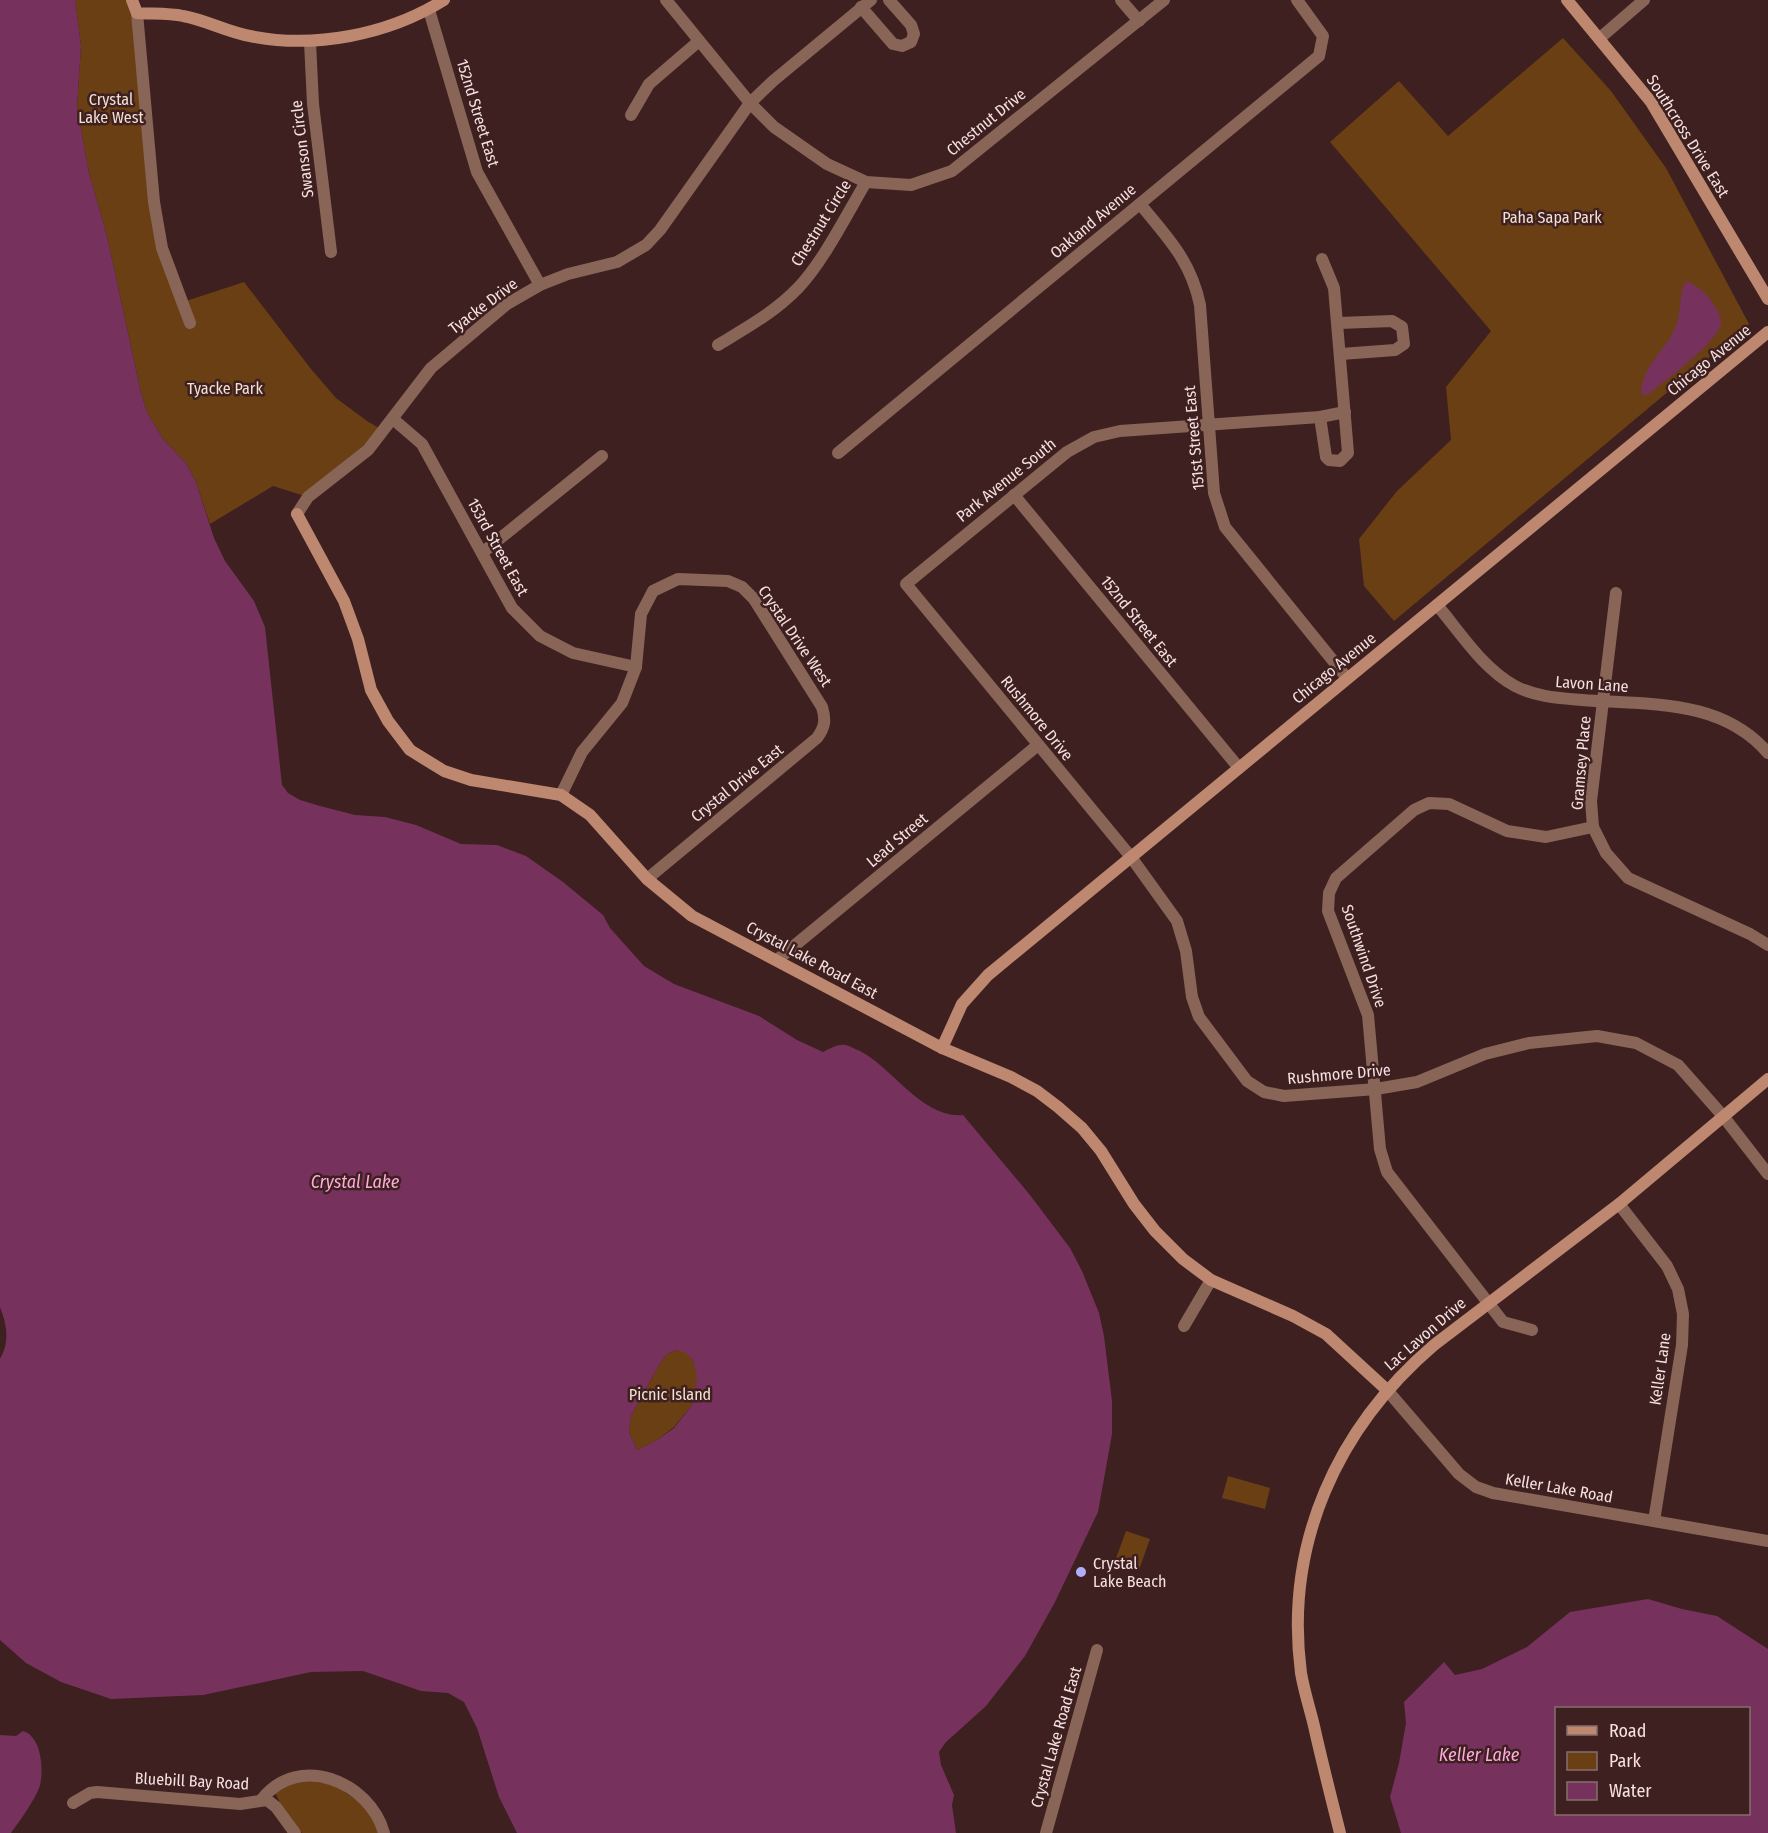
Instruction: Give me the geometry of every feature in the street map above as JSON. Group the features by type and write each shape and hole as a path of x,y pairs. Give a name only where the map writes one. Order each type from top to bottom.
{"street":[{"path":"132,0 137,13 154,202 162,248 190,323"},
{"path":"137,13 184,16 250,36 310,42 364,34 429,9 444,0"},
{"name":"Chestnut Drive","path":"666,0 750,104 774,127 827,164 866,182 911,185 952,171 1164,0"},
{"name":"Tyacke Drive","path":"297,514 308,497 368,450 431,368 507,304 540,285 568,274 617,262 646,245 660,230 750,104 773,81 866,4 894,44 902,46 911,42 914,34 911,25 890,0"},
{"path":"1121,0 1139,21"},
{"name":"Oakland Avenue","path":"838,453 1319,56 1323,36 1297,0"},
{"name":"Southcross Drive East","path":"1567,0 1651,102 1768,299"},
{"path":"1600,38 1644,0"},
{"name":"152nd Street East","path":"429,9 477,172 540,285"},
{"path":"631,115 649,84 699,41"},
{"name":"Swanson Circle","path":"310,42 312,104 331,252"},
{"name":"Chestnut Circle","path":"718,345 774,310 799,288 816,265 866,182"},
{"name":"151st Street East","path":"1140,204 1182,255 1196,284 1200,305 1214,493 1225,527 1347,678"},
{"path":"1320,417 1326,457 1329,460 1340,461 1348,453 1339,324 1334,288 1322,259"},
{"path":"1339,324 1392,321 1402,327 1404,344 1395,350 1341,354"},
{"name":"Chicago Avenue","path":"942,1048 962,1004 988,975 1768,332"},
{"name":"Park Avenue South","path":"906,584 1066,452 1094,437 1120,431 1320,417 1345,412"},
{"name":"153rd Street East","path":"393,419 422,444 512,608 540,636 573,653 636,667"},
{"path":"482,553 602,456"},
{"name":"152nd Street East","path":"1014,495 1239,768"},
{"name":"Crystal Lake Road East","path":"297,514 344,601 358,639 371,690 388,721 411,750 444,771 471,780 561,795 590,815 647,879 692,916 942,1048 1011,1077 1037,1091 1082,1128 1101,1151 1134,1204 1155,1231 1183,1258 1211,1280 1293,1316 1326,1334 1387,1390"},
{"name":"Crystal Drive West","path":"561,795 582,752 622,703 636,667 640,614 653,591 678,579 728,581 742,588 754,599 818,701"},
{"name":"Rushmore Drive","path":"906,584 1131,857 1177,921 1186,951 1192,997 1199,1017 1247,1081 1264,1092 1284,1096 1376,1089 1417,1082 1485,1054 1529,1043 1597,1036 1636,1043 1678,1065 1723,1116 1768,1174"},
{"name":"Gramsey Place","path":"1616,592 1591,801 1593,827 1606,853 1628,878 1750,934 1768,945"},
{"name":"Lavon Lane","path":"1437,605 1490,667 1515,686 1546,698 1689,707 1733,724 1768,753"},
{"name":"Crystal Drive East","path":"647,879 817,738 824,729 825,719 818,701"},
{"name":"Lead Street","path":"777,960 1038,744"},
{"name":"Southwind Drive","path":"1532,1330 1503,1322 1387,1172 1380,1149 1368,1015 1328,911 1329,892 1336,878 1414,810 1429,803 1449,804 1507,831 1546,837 1593,827"},
{"name":"Lac Lavon Drive","path":"1340,1833 1301,1674 1298,1624 1302,1574 1312,1525 1331,1475 1357,1429 1410,1365 1487,1303 1619,1204 1768,1078"},
{"name":"Keller Lane","path":"1619,1204 1668,1266 1678,1289 1683,1314 1682,1345 1654,1521"},
{"path":"1184,1326 1211,1280"},
{"name":"Keller Lake Road","path":"1387,1390 1458,1474 1476,1487 1492,1493 1768,1540"},
{"name":"Crystal Lake Road East","path":"1046,1833 1097,1650"},
{"path":"262,1799 285,1779 301,1775 322,1776 343,1785 363,1798 374,1810 384,1833"},
{"name":"Bluebill Bay Road","path":"73,1803 90,1793 97,1792 240,1804 262,1799 272,1802 295,1833"}],"green space":[{"name":"Tyacke Park","path":"75,0 132,0 154,202 183,302 244,282 336,398 384,431 308,497 273,486 210,524 196,482 186,463 163,439 147,412 107,236 89,173 77,108 81,46"},
{"name":"Paha Sapa Park","path":"1563,38 1611,91 1666,168 1749,324 1394,621 1364,586 1359,539 1397,491 1451,440 1446,387 1491,331 1330,142 1399,81 1448,136"},
{"name":"Picnic Island","path":"676,1350 686,1352 693,1360 698,1376 692,1405 674,1427 657,1440 637,1450 629,1432 631,1416 659,1365 667,1354"},
{"path":"1228,1476 1270,1488 1265,1509 1222,1498"},
{"path":"1126,1531 1150,1539 1139,1570 1115,1561"},
{"path":"314,1778 339,1788 365,1806 380,1833 302,1833 280,1803 275,1792 285,1784"}],"water":[{"name":"Crystal Lake","path":"0,0 75,0 81,46 77,108 89,173 107,236 141,393 147,412 163,439 186,463 196,482 214,538 225,561 254,601 265,627 282,785 288,793 300,800 320,806 355,815 385,817 416,825 461,844 497,845 526,856 563,882 603,915 610,928 644,966 674,984 759,1016 797,1040 823,1052 842,1045 858,1050 883,1067 908,1090 934,1109 948,1114 963,1115 1030,1195 1070,1248 1082,1271 1099,1313 1104,1336 1112,1401 1112,1434 1098,1512 1055,1602 1025,1656 986,1706 946,1742 939,1752 941,1765 954,1795 952,1805 956,1833 517,1833 499,1797 477,1728 464,1702 448,1693 421,1691 363,1671 311,1672 203,1695 111,1699 61,1682 26,1663 0,1640 0,1359 5,1346 6,1333 0,1307","holes":["676,1350 686,1353 693,1360 697,1376 692,1405 674,1428 637,1450 629,1432 631,1416 667,1354"]},
{"path":"1686,281 1702,290 1718,311 1721,322 1719,330 1691,360 1649,394 1643,395 1641,392 1646,372 1676,326"},
{"name":"Keller Lake","path":"1648,1599 1717,1616 1768,1649 1768,1833 1401,1833 1390,1797 1406,1723 1404,1702 1444,1662 1455,1675 1482,1669 1527,1647 1570,1612"},
{"path":"23,1731 34,1739 40,1754 42,1770 40,1785 32,1803 11,1833 0,1833 0,1735 16,1736"}],"place":[{"name":"Crystal Lake Beach","path":"1081,1572"}],"park label":[{"name":"Crystal Lake West","path":"111,108"}]}
